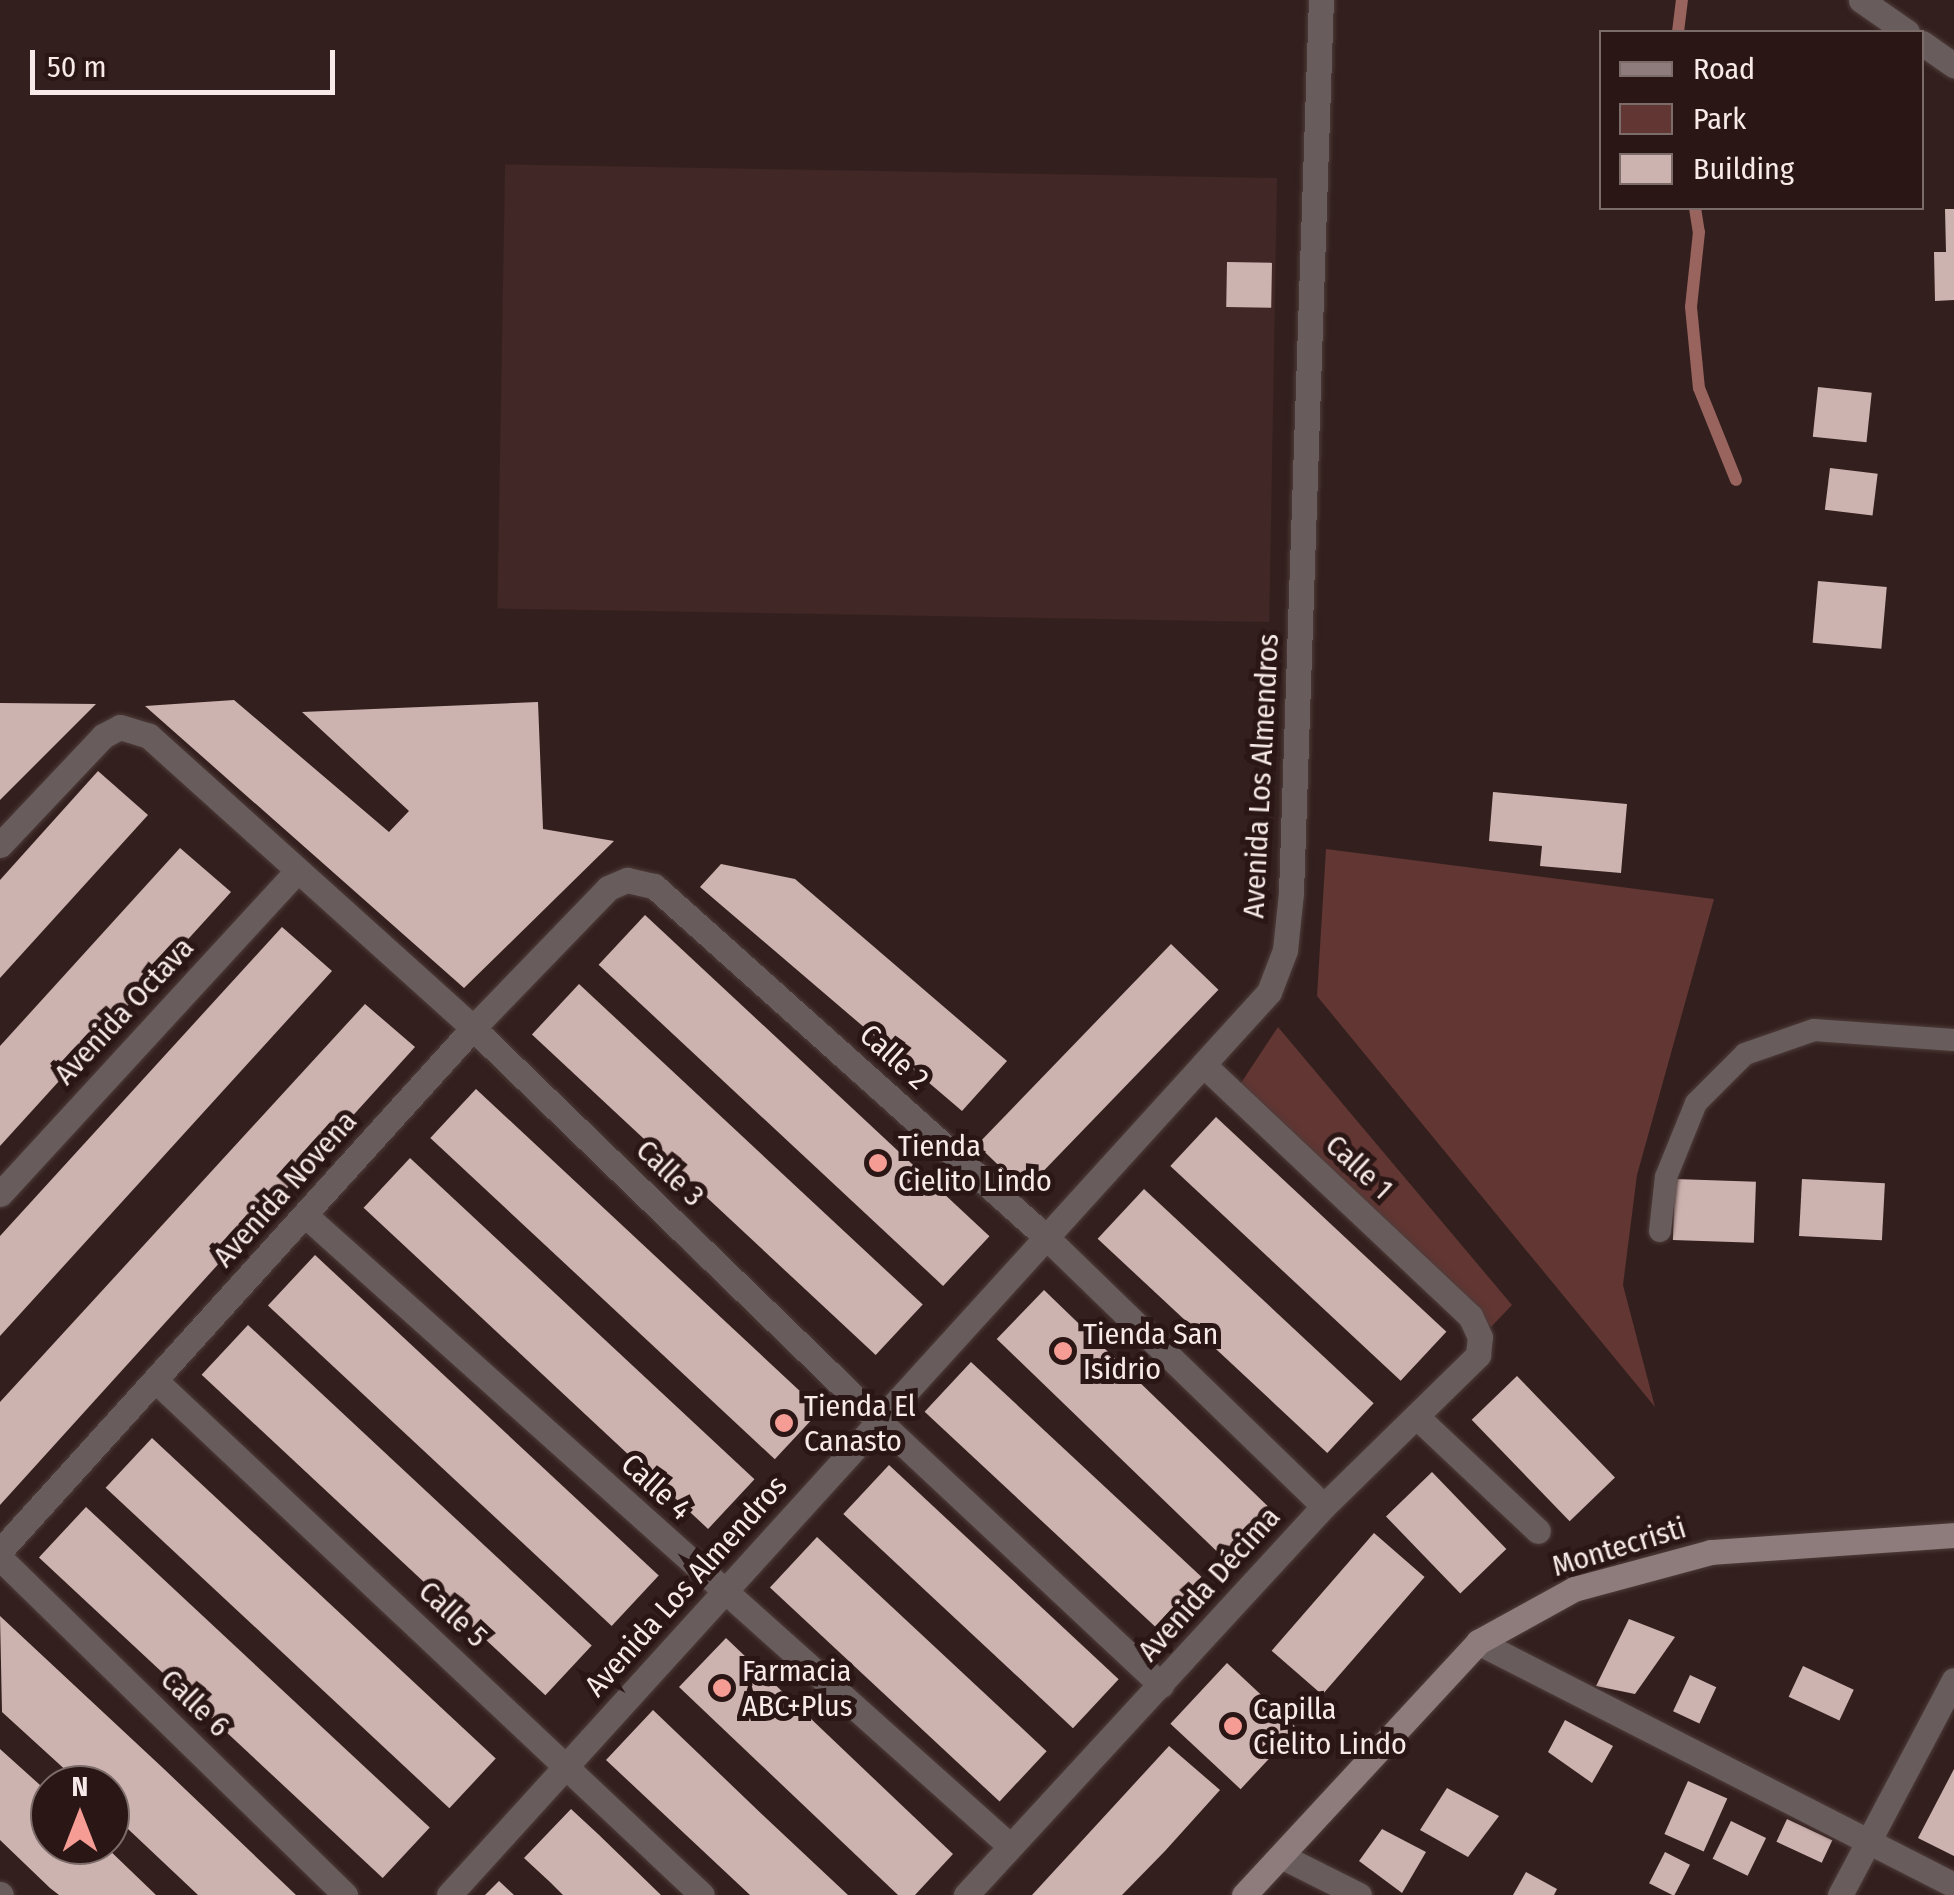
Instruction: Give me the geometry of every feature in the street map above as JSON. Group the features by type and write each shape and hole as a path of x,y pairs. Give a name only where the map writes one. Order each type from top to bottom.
{"street":[{"name":"Avenida Los Almendros","path":"449,1895 1269,992 1285,950 1289,912 1322,0"},
{"path":"1861,0 1904,30"},
{"path":"1924,44 1954,66"},
{"name":"Calle 3","path":"0,845 102,736 120,726 149,736 473,1028 880,1422 1161,1685"},
{"name":"Avenida Octava","path":"0,1194 296,872"},
{"name":"Avenida Novena","path":"0,1550 157,1382 473,1028 608,888 627,880"},
{"name":"Calle 2","path":"627,880 654,886 1047,1238 1324,1506"},
{"name":"Calle 1","path":"1204,1065 1470,1316"},
{"name":"Calle 4","path":"305,1215 1010,1846"},
{"name":"Avenida Décima","path":"966,1895 1324,1506 1478,1356 1480,1337 1470,1316"},
{"name":"Calle 5","path":"157,1382 702,1895"},
{"path":"1417,1417 1538,1531"},
{"name":"Montecristi","path":"1244,1895 1478,1642 1574,1589 1711,1552 1954,1534"},
{"name":"Calle 6","path":"0,1558 346,1895"},
{"path":"1478,1642 1954,1886"},
{"path":"1840,1895 1954,1680"},
{"path":"1283,1857 1359,1895"}],"lane":[{"path":"1660,1231 1666,1177 1696,1103 1745,1054 1814,1030 1954,1040"}],"shaded area":[{"path":"505,165 1277,178 1269,622 497,608"}],"green space":[{"path":"1326,849 1714,899 1637,1175 1623,1285 1655,1407 1317,996"},
{"path":"1278,1027 1512,1305 1491,1327 1239,1086"}],"building":[{"path":"1945,209 1954,209 1954,300 1935,301 1934,252 1946,252"},
{"path":"1227,262 1272,263 1271,308 1226,307"},
{"path":"1818,387 1872,393 1866,442 1813,437"},
{"path":"1830,468 1878,474 1873,516 1825,510"},
{"path":"1818,581 1887,587 1881,649 1813,643"},
{"path":"234,700 389,832 409,811 302,712 538,702 543,829 614,841 464,988 145,706"},
{"path":"0,703 96,704 0,800"},
{"path":"98,771 148,815 0,978 0,880"},
{"path":"1493,792 1627,804 1621,873 1540,866 1542,846 1489,841"},
{"path":"180,848 231,892 0,1146 0,1046"},
{"path":"721,864 795,879 1007,1061 962,1111 700,887"},
{"path":"645,915 989,1236 943,1286 599,965"},
{"path":"282,927 332,971 0,1336 0,1236"},
{"path":"1171,944 1218,990 1025,1191 977,1145"},
{"path":"579,984 923,1305 876,1355 532,1034"},
{"path":"365,1004 415,1047 0,1505 0,1402"},
{"path":"476,1089 820,1410 775,1459 430,1138"},
{"path":"1216,1117 1446,1332 1401,1381 1170,1166"},
{"path":"410,1158 754,1479 708,1529 364,1208"},
{"path":"1675,1179 1756,1182 1754,1243 1673,1240"},
{"path":"1802,1179 1885,1183 1882,1240 1799,1236"},
{"path":"1144,1189 1374,1403 1327,1453 1098,1239"},
{"path":"315,1255 659,1576 612,1626 268,1305"},
{"path":"1044,1290 1269,1507 1222,1556 997,1339"},
{"path":"248,1325 592,1646 545,1695 202,1375"},
{"path":"971,1362 1201,1577 1155,1627 925,1412"},
{"path":"1517,1376 1615,1477 1570,1521 1472,1420"},
{"path":"152,1438 496,1759 449,1808 106,1488"},
{"path":"889,1465 1119,1679 1073,1728 843,1514"},
{"path":"1432,1472 1506,1549 1460,1593 1386,1516"},
{"path":"86,1507 430,1828 383,1878 39,1557"},
{"path":"1374,1533 1425,1577 1322,1695 1272,1651"},
{"path":"817,1537 1047,1751 1000,1802 770,1587"},
{"path":"0,1616 296,1895 198,1895 130,1831 130,1765 60,1765 2,1712"},
{"path":"1629,1619 1675,1637 1635,1694 1596,1686"},
{"path":"726,1638 953,1854 915,1895 898,1895 679,1687"},
{"name":"Capilla Cielito Lindo","path":"1227,1663 1297,1728 1241,1789 1170,1724"},
{"path":"1803,1666 1854,1690 1839,1720 1789,1697"},
{"path":"1690,1675 1716,1687 1699,1724 1673,1711"},
{"path":"653,1710 848,1895 750,1895 606,1760"},
{"path":"1565,1720 1613,1746 1592,1783 1548,1752"},
{"path":"1169,1746 1220,1790 1165,1851 1122,1895 1032,1895"},
{"path":"0,1749 30,1776 30,1865 125,1865 156,1895 59,1895 0,1840"},
{"path":"1954,1769 1954,1856 1918,1838"},
{"path":"1688,1781 1727,1798 1704,1851 1664,1834"},
{"path":"1447,1788 1499,1816 1468,1857 1420,1830"},
{"path":"571,1809 661,1895 563,1895 524,1858"},
{"path":"1787,1819 1832,1840 1822,1863 1776,1842"},
{"path":"1731,1821 1766,1838 1748,1876 1713,1859"},
{"path":"1382,1829 1426,1852 1402,1893 1359,1861"},
{"path":"1665,1852 1690,1865 1675,1895 1649,1883"},
{"path":"1526,1872 1557,1889 1554,1895 1513,1895"},
{"path":"499,1881 514,1895 485,1895"}],"waterway":[{"path":"1678,30 1682,0"},
{"path":"1695,210 1699,232 1691,307 1699,388 1736,480"}],"place":[{"name":"Tienda Cielito Lindo","path":"878,1163"},
{"name":"Tienda San Isidrio","path":"1063,1351"},
{"name":"Tienda El Canasto","path":"784,1423"},
{"name":"Farmacia ABC+Plus","path":"722,1688"},
{"name":"Capilla Cielito Lindo","path":"1233,1726"}]}
